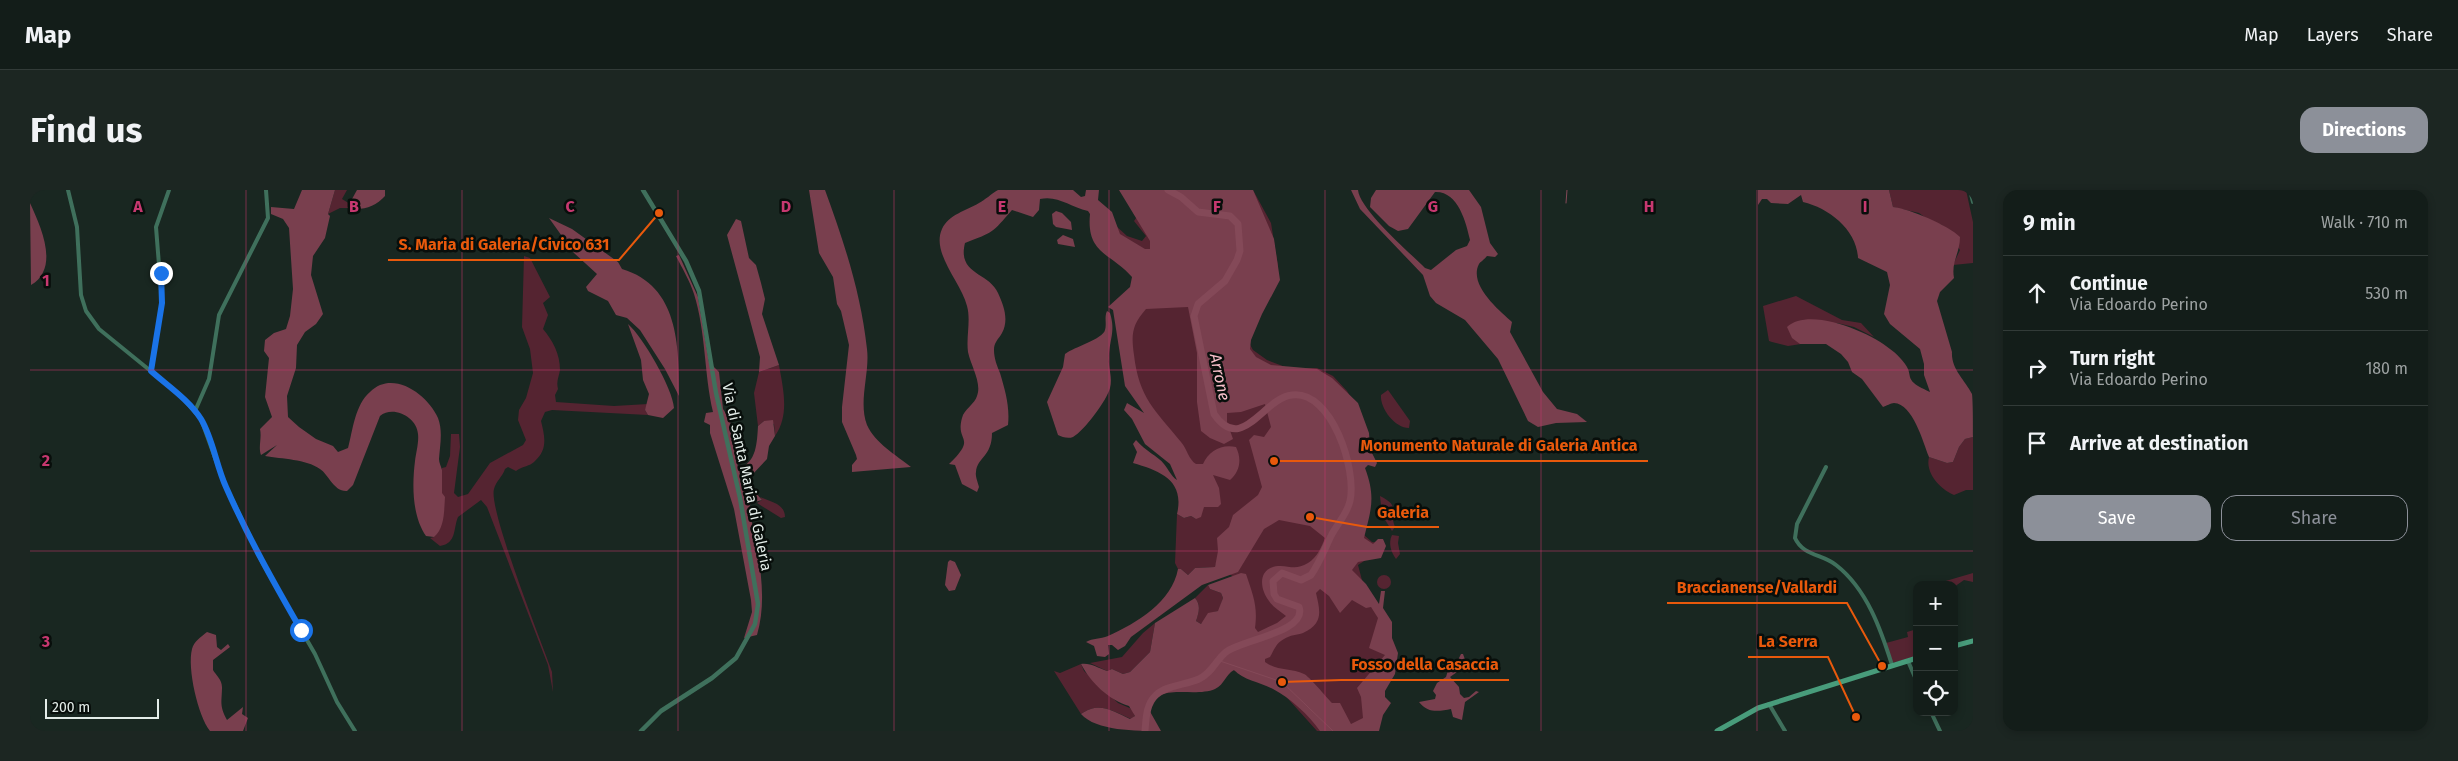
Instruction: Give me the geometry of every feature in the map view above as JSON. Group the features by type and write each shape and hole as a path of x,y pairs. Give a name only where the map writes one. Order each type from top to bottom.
{"main road":[{"path":"1958,645 1973,641"},
{"path":"1717,731 1747,713 1769,704 1913,659"}],"street":[{"path":"68,190 77,227 81,295 84,306 98,329 151,371 195,411 204,426 223,480 262,562 315,654 337,702 355,731"},
{"path":"151,371 162,303 161,273 155,236 156,227 170,190"},
{"path":"195,411 208,379 219,315 268,218 266,190"},
{"name":"Via di Santa Maria di Galeria","path":"641,731 660,711 712,678 736,658 755,624 758,604 740,498 716,394 699,291 686,261 643,190"},
{"path":"1970,190 1973,202"},
{"path":"1826,467 1797,524 1796,538 1806,551 1832,562 1850,580 1874,618 1892,665"},
{"path":"1908,661 1913,673"},
{"path":"1769,704 1785,731"},
{"path":"1933,716 1940,731"}],"shaded area":[{"path":"302,190 335,190 328,214 330,216 325,238 313,256 311,275 323,314 316,324 305,332 297,345 296,368 287,396 288,417 316,439 333,446 338,452 348,448 358,410 370,392 379,386 389,383 399,384 418,394 433,409 438,418 440,428 439,459 442,470 442,493 445,497 442,524 434,537 426,536 418,519 414,500 413,480 418,434 413,422 404,414 391,412 380,416 353,485 347,491 339,489 320,469 308,463 265,456 277,445 261,455 260,429 272,417 265,397 269,358 264,351 265,340 274,333 286,329 290,316 293,289 289,228 283,219 271,214 271,207 294,209"},
{"path":"335,190 347,190 342,199 350,204 347,208 340,208 328,214"},
{"path":"357,190 385,190 385,196 377,203 368,207 358,209 347,208"},
{"path":"809,190 825,190 845,248 861,308 867,349 864,407 867,425 880,443 911,467 852,472 852,465 857,459 842,422 849,345 841,311 837,304 833,277 819,253"},
{"path":"998,190 1073,190 1081,197 1085,196 1086,190 1099,190 1098,200 1112,212 1120,234 1145,249 1150,249 1150,241 1119,190 1253,190 1274,239 1280,280 1262,314 1251,340 1250,349 1256,357 1271,365 1317,369 1332,378 1358,403 1369,433 1370,449 1377,463 1375,467 1368,465 1365,468 1370,487 1371,503 1364,538 1373,544 1378,539 1383,539 1386,546 1381,558 1358,562 1352,570 1366,584 1379,604 1381,591 1385,591 1383,608 1392,622 1392,638 1398,653 1395,674 1385,691 1385,697 1391,703 1383,715 1379,731 1320,731 1305,713 1286,697 1242,676 1234,670 1215,689 1168,693 1159,695 1153,700 1148,708 1161,731 1106,727 1088,720 1081,714 1094,708 1100,708 1112,710 1130,719 1135,716 1129,706 1114,700 1101,690 1081,664 1091,665 1107,671 1112,669 1123,674 1130,672 1150,652 1155,623 1195,598 1199,609 1196,621 1201,624 1208,613 1218,611 1223,598 1221,593 1210,589 1208,585 1241,573 1246,574 1255,607 1255,628 1258,632 1277,623 1286,616 1272,605 1266,596 1262,585 1264,575 1267,570 1278,566 1296,567 1308,563 1317,555 1325,538 1310,526 1279,520 1264,529 1238,572 1202,585 1131,637 1125,646 1118,650 1112,645 1108,645 1109,654 1105,657 1097,656 1094,646 1086,642 1119,631 1152,610 1169,592 1178,569 1181,569 1188,575 1195,568 1215,567 1218,551 1217,538 1229,527 1233,515 1258,495 1262,487 1249,440 1254,435 1264,437 1271,427 1265,404 1241,412 1227,413 1227,422 1233,439 1224,444 1210,438 1201,431 1197,402 1197,353 1188,307 1146,309 1135,325 1133,341 1136,370 1144,393 1150,403 1196,464 1203,464 1212,452 1225,447 1236,447 1239,456 1238,469 1230,480 1213,475 1219,488 1221,504 1218,507 1204,507 1201,517 1196,519 1191,516 1184,518 1177,514 1179,502 1174,485 1161,474 1133,463 1137,452 1133,444 1136,440 1161,461 1177,480 1170,464 1145,444 1132,419 1124,410 1127,403 1144,413 1125,386 1113,310 1108,307 1130,287 1132,277 1096,245 1092,237 1090,214 1088,211 1058,200 1040,199 1039,210 1033,217 1012,210 992,231 965,243 964,253 966,261 975,272 994,286 1004,308 1004,328 995,343 994,350 1007,398 1008,425 992,433 990,447 977,467 976,475 979,487 977,492 962,484 955,465 949,464 958,455 964,444 961,432 962,418 976,399 978,386 968,352 969,317 967,306 943,258 940,238 942,229 949,220","holes":["1320,589 1329,596 1340,613 1352,600 1366,608 1371,607 1378,618 1369,648 1385,655 1357,688 1361,697 1363,718 1351,724 1340,703 1332,703 1304,674 1274,667 1265,662 1265,659 1270,657 1281,641 1303,633 1310,629 1317,621 1319,605 1316,593"]},
{"path":"1253,190 1271,223 1278,266 1247,339 1253,350 1267,360 1288,368 1317,368 1333,376 1347,391 1353,401 1363,468 1364,535 1372,542 1379,543 1381,550 1358,565 1363,584 1375,601 1390,650 1376,731 1317,731 1281,691 1233,670 1227,662 1235,578 1216,564 1215,567 1195,568 1188,575 1181,569 1178,569 1175,563 1177,514 1184,518 1191,516 1196,519 1144,405 1125,338 1147,292 1114,224 1127,236 1142,241 1146,236 1134,221 1141,211"},
{"path":"1351,190 1358,190 1367,208 1376,219 1425,268 1431,270 1456,250 1467,246 1470,240 1460,209 1455,202 1443,193 1435,192 1408,229 1398,231 1389,226 1370,207 1371,198 1376,190 1469,190 1481,207 1490,243 1498,254 1495,257 1487,256 1479,264 1477,272 1481,289 1493,304 1512,322 1510,332 1543,392 1557,409 1577,414 1587,422 1556,423 1538,427 1528,421 1498,359 1465,320 1436,303 1430,296 1423,275 1360,209"},
{"path":"1758,190 1889,190 1893,207 1928,218 1960,237 1953,272 1954,278 1940,292 1937,301 1954,364 1972,394 1973,437 1965,439 1959,447 1953,462 1947,463 1929,457 1916,425 1907,410 1901,405 1894,403 1883,407 1862,379 1852,372 1848,362 1841,354 1826,344 1800,344 1792,338 1787,327 1797,321 1810,319 1840,324 1855,329 1895,353 1907,366 1912,381 1930,392 1924,375 1924,364 1920,349 1890,324 1884,314 1890,285 1887,272 1858,258 1853,238 1840,222 1822,209 1803,202 1801,195 1788,204 1771,203 1767,199 1762,199 1758,205"},
{"path":"1889,190 1966,190 1973,222 1973,263 1953,265 1960,250 1942,225 1930,221 1919,213 1893,207"},
{"path":"30,203 46,247 45,268 40,278 31,285"},
{"path":"1056,211 1062,213 1071,222 1072,230 1056,227 1053,224 1052,214"},
{"path":"549,218 572,229 618,262 622,269 641,277 655,289 665,303 672,320 678,357 679,396 665,369 640,330 627,318 616,315 608,301 588,291 586,287 597,274 574,253"},
{"path":"736,219 741,221 749,258 756,265 765,299 762,314 779,365 759,372 760,357 727,235"},
{"path":"1063,235 1073,239 1075,247 1058,244 1057,240"},
{"path":"679,255 698,297 709,362 719,372 723,409 730,420 738,468 749,462 755,451 758,426 764,421 773,420 775,436 769,446 767,459 751,476 754,491 762,500 751,503 749,508 761,572 762,604 757,635 744,638 752,612 751,600 734,509 710,433 710,425 704,422 706,413 713,412 701,323 692,289 676,256"},
{"path":"524,256 530,258 550,297 543,303 548,315 543,329 553,343 559,359 560,370 557,381 558,389 555,395 556,402 614,406 648,404 645,410 648,415 552,410 545,412 541,421 544,432 542,453 532,463 516,471 508,467 505,469 494,489 494,501 507,548 552,672 553,692 548,665 487,507 481,500 458,517 454,535 449,542 440,546 430,538 434,537 442,493 442,468 446,467 450,456 451,434 459,434 460,447 454,493 458,497 468,494 490,463 523,445 526,440 518,420 519,410 526,398 533,373 530,349 522,327"},
{"path":"1796,296 1842,320 1861,323 1874,337 1854,327 1837,323 1801,344 1788,346 1769,341 1763,306"},
{"path":"1107,311 1110,313 1112,320 1109,352 1110,388 1100,407 1078,434 1067,438 1058,435 1047,402 1063,367 1065,354 1094,340 1103,333 1106,328"},
{"path":"628,324 649,351 663,376 672,399 674,408 663,418 648,415 645,410 649,394 643,380 641,360"},
{"path":"779,365 784,410 780,428 775,436 774,424 764,421 758,426 754,393 759,372"},
{"path":"1388,390 1410,421 1409,428 1399,425 1386,412 1381,395"},
{"path":"1973,437 1973,490 1966,490 1954,495 1939,485 1931,474 1928,463 1929,457 1947,463 1953,462 1959,447 1965,439"},
{"path":"1380,496 1393,506 1395,527 1392,531 1382,515"},
{"path":"760,497 780,506 785,517 781,518 757,503 762,500"},
{"path":"1392,535 1399,536 1400,554 1396,559 1390,541"},
{"path":"950,560 955,562 961,575 955,590 949,591 945,585 948,562"},
{"path":"1973,573 1973,582 1964,580 1958,584 1958,581 1946,581"},
{"path":"1384,575 1389,577 1391,582 1389,587 1384,589 1379,587 1377,582 1379,577"},
{"path":"1208,585 1210,589 1221,593 1223,598 1219,611 1214,612 1201,624 1196,621 1199,609 1195,598"},
{"path":"1155,623 1150,652 1130,672 1123,674 1112,669 1107,671 1090,663 1122,657 1143,633"},
{"path":"1913,630 1913,657 1892,663 1886,643 1908,637 1907,632"},
{"path":"207,632 216,635 217,647 221,650 228,644 230,647 213,660 213,670 222,684 221,700 227,720 243,707 242,714 248,718 243,731 210,731 201,715 192,679 191,657 194,644"},
{"path":"1461,654 1463,654 1468,668 1464,667 1450,677 1459,687 1460,694 1464,698 1469,697 1476,691 1479,692 1465,702 1462,720 1453,717 1451,709 1430,710 1419,702 1435,699 1436,695 1433,691 1437,683 1446,677 1450,664 1458,660"},
{"path":"1081,664 1084,671 1118,703 1132,709 1135,716 1131,719 1112,710 1100,708 1094,708 1081,714 1054,671 1060,673"}],"waterway":[{"name":"Arrone","path":"1145,731 1148,707 1160,692 1199,679 1226,652 1284,629 1299,616 1299,607 1277,599 1274,594 1273,581 1282,573 1301,580 1311,575 1347,510 1351,487 1350,471 1339,434 1330,418 1319,405 1306,397 1292,395 1281,398 1253,421 1243,427 1234,429 1224,425 1214,414 1194,316 1198,304 1225,281 1237,260 1240,251 1238,224 1230,216 1198,212 1181,197 1168,190"},
{"path":"1566,203 1567,190"},
{"path":"1220,661 1282,682 1333,731"}],"place":[{"name":"S. Maria di Galeria/Civico 631","path":"659,213"},
{"name":"Monumento Naturale di Galeria Antica","path":"1274,461"},
{"name":"Galeria","path":"1310,517"},
{"name":"Braccianense/Vallardi","path":"1882,666"},
{"name":"Fosso della Casaccia","path":"1282,682"},
{"name":"La Serra","path":"1856,717"}],"route":[{"path":"161,273 162,303 151,371 179,394 201,419 223,480 244,526 262,562 301,630"}]}
